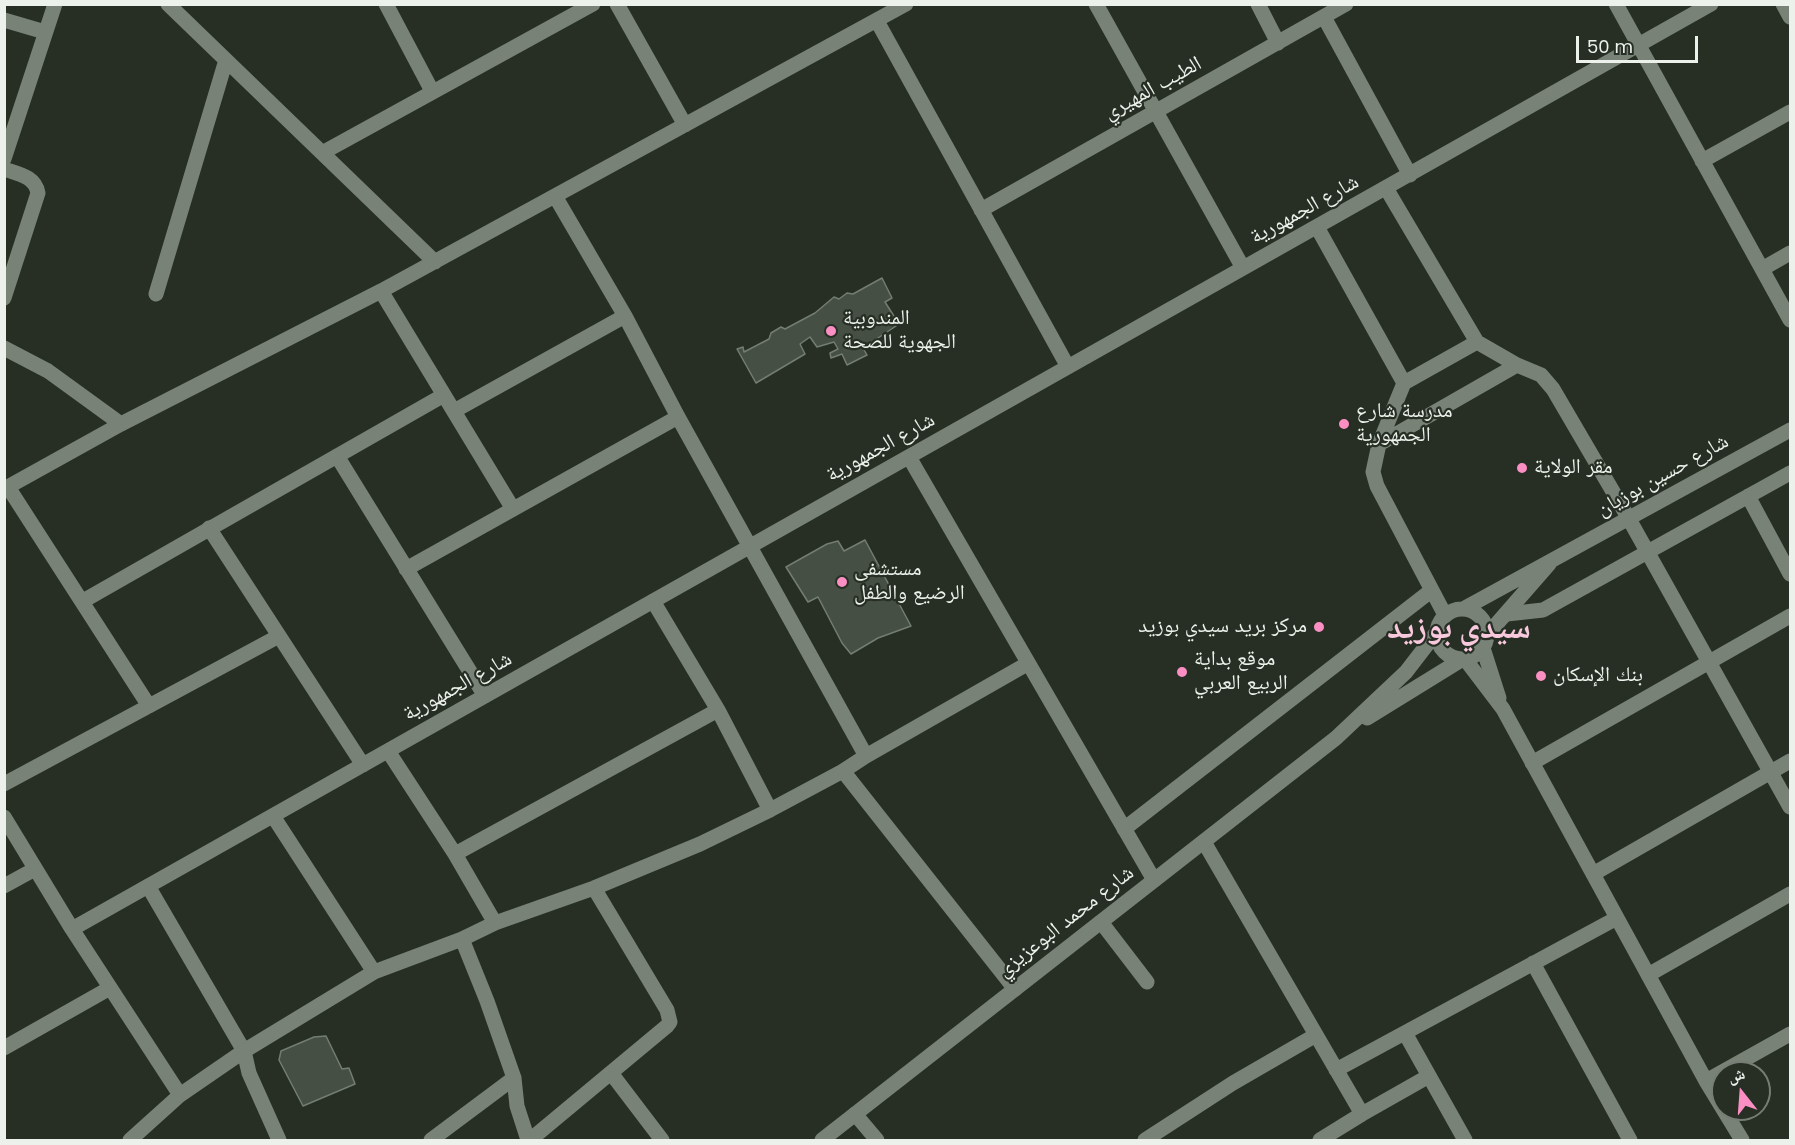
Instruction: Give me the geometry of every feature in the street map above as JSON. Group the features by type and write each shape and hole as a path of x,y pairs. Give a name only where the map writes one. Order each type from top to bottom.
{"street":[{"path":"4,159 55,4"},
{"path":"168,4 435,262"},
{"path":"387,4 432,91"},
{"path":"322,153 593,4"},
{"path":"617,4 685,125"},
{"path":"149,706 83,601 6,488 121,424 435,262 906,4"},
{"path":"1096,4 1243,268"},
{"path":"1258,4 1278,43"},
{"name":"الطيب المهيري","path":"981,210 1346,4"},
{"path":"1616,4 1791,320"},
{"name":"شارع الجمهورية","path":"72,929 1711,4"},
{"path":"1784,4 1791,17"},
{"path":"1324,17 1410,175"},
{"path":"4,20 45,32"},
{"path":"877,21 1068,367"},
{"path":"156,294 226,60"},
{"path":"1702,161 1791,112"},
{"path":"4,169 30,178 38,193 4,298"},
{"path":"1386,188 1478,342 1517,365 1541,375 1553,389 1791,807"},
{"path":"555,196 625,316 678,417 866,756"},
{"path":"1317,226 1404,383"},
{"path":"1762,269 1791,253"},
{"path":"381,291 513,509"},
{"path":"454,411 625,316"},
{"path":"1445,615 1377,486 1373,472 1378,444 1404,383 1478,342"},
{"path":"4,348 48,371 121,424"},
{"path":"1378,444 1517,365"},
{"path":"83,601 444,395"},
{"path":"406,569 678,417"},
{"name":"شارع حسين بوزيان","path":"1463,609 1791,430"},
{"path":"337,456 485,696"},
{"path":"909,457 1154,880"},
{"path":"1507,614 1543,610 1791,473"},
{"path":"1748,496 1791,574"},
{"path":"209,528 363,765"},
{"name":"شارع حسين بوزيان","path":"1485,642 1555,558"},
{"path":"1124,828 1432,590"},
{"path":"653,601 718,710 771,810"},
{"path":"1485,642 1470,658 1451,657 1443,651 1436,633 1439,623 1453,610 1473,611 1481,617 1486,625 1485,642 1503,710"},
{"path":"1532,763 1791,616"},
{"name":"شارع محمد البوعزيزي","path":"822,1140 1336,738 1406,672 1436,633"},
{"path":"4,784 279,636"},
{"path":"1463,659 1503,710 1706,1081 1742,1140"},
{"name":"شارع محمد البوعزيزي","path":"1336,738 1463,659"},
{"path":"130,1140 180,1095 244,1051 374,972 462,939 495,923 594,888 700,844 771,810 843,771 1027,664"},
{"path":"455,854 718,710"},
{"path":"388,751 455,854 495,923"},
{"path":"1593,874 1791,761"},
{"path":"843,771 1015,989"},
{"path":"273,816 374,972"},
{"path":"4,817 72,929 180,1095"},
{"path":"1204,842 1362,1114"},
{"path":"4,886 35,868"},
{"path":"148,886 244,1051 249,1073 279,1140"},
{"path":"462,939 514,1078 517,1106 529,1140 670,1022 666,1010 594,888"},
{"path":"1648,975 1791,894"},
{"path":"1336,1070 1617,918"},
{"path":"1101,922 1147,982"},
{"path":"1533,963 1630,1140"},
{"path":"4,1048 110,988"},
{"path":"1405,1033 1429,1076 1458,1138"},
{"path":"1706,1081 1791,1034"},
{"path":"1145,1140 1233,1083 1316,1035"},
{"path":"610,1073 662,1140"},
{"path":"1320,1140 1429,1076"},
{"path":"431,1140 514,1078"},
{"path":"855,1114 877,1140"}],"building":[{"name":"المندوبية الجهوية للصحة","path":"882,278 892,298 885,302 899,324 863,348 867,355 847,365 842,354 831,358 830,353 838,349 834,342 817,347 810,337 800,344 805,354 756,383 737,349 743,347 744,352 769,339 771,333 781,327 785,329 815,313 834,297 839,299 847,293 853,294"},
{"name":"مستشفى الرضيع والطفل","path":"865,540 911,626 878,638 851,654 842,643 818,597 808,602 786,567 827,544 838,541 844,551"},
{"path":"326,1036 342,1069 349,1068 355,1084 303,1106 279,1060 281,1051 314,1037"}],"place":[{"name":"المندوبية الجهوية للصحة","path":"831,331"},
{"name":"مدرسة شارع الجمهورية","path":"1344,424"},
{"name":"مقر الولاية","path":"1522,468"},
{"name":"مستشفى الرضيع والطفل","path":"842,582"},
{"name":"مركز بريد سيدي بوزيد","path":"1319,627"},
{"name":"موقع بداية الربيع العربي","path":"1182,672"},
{"name":"بنك الإسكان","path":"1541,676"}],"district":[{"name":"سيدي بوزيد","path":"1459,630"}]}
